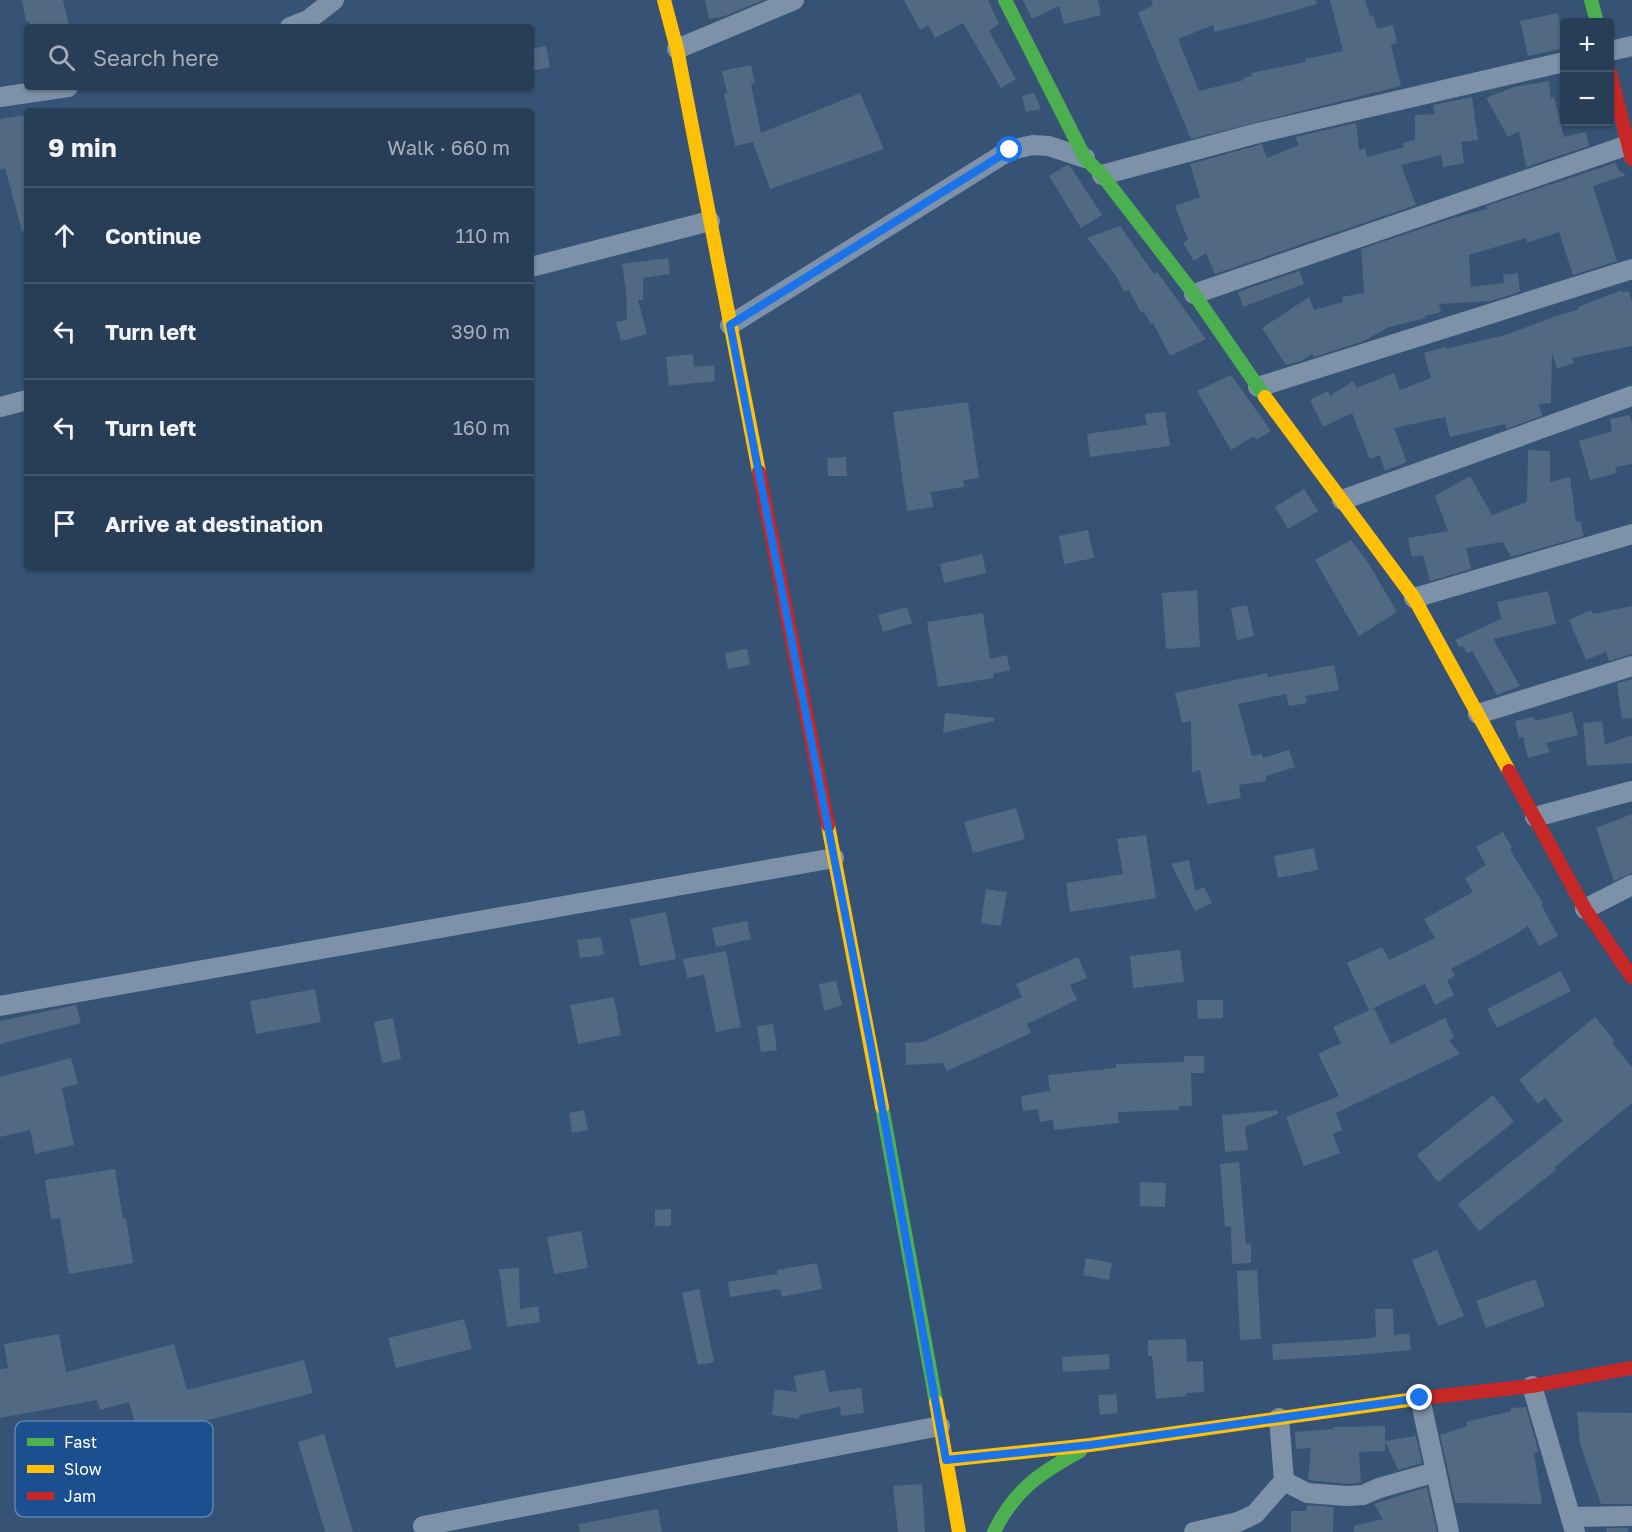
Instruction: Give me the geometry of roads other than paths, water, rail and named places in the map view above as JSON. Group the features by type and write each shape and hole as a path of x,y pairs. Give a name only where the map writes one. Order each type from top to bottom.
{"street":[{"path":"298,24 308,20 334,0"},
{"path":"664,0 677,49 870,1040 959,1532"},
{"path":"677,49 794,0"},
{"path":"1005,0 1085,159 1102,175 1194,294 1258,387 1414,598 1585,909 1632,976"},
{"path":"1591,0 1596,18"},
{"path":"1614,50 1632,46"},
{"path":"1102,175 1258,133 1560,63"},
{"path":"1194,294 1630,152 1614,89"},
{"path":"0,97 48,90"},
{"path":"1048,146 1072,132"},
{"path":"730,325 1010,150 1033,145 1048,146 1085,159"},
{"path":"534,266 710,220"},
{"path":"1258,387 1632,269"},
{"path":"1342,500 1632,396"},
{"path":"0,407 24,401"},
{"path":"1414,598 1632,534"},
{"path":"1478,714 1632,666"},
{"path":"1535,817 1632,791"},
{"path":"0,1006 834,858"},
{"path":"1585,909 1632,885"},
{"path":"946,1460 1090,1445 1420,1398 1532,1386 1632,1368"},
{"path":"1532,1386 1573,1524 1632,1516"},
{"path":"1420,1398 1449,1532"},
{"path":"1194,1532 1238,1522 1255,1514 1284,1481 1279,1418"},
{"path":"423,1526 940,1426"},
{"path":"994,1532 1012,1498 1036,1476 1090,1445"},
{"path":"1284,1481 1307,1493 1347,1496 1363,1495 1379,1488 1436,1472"}]}
